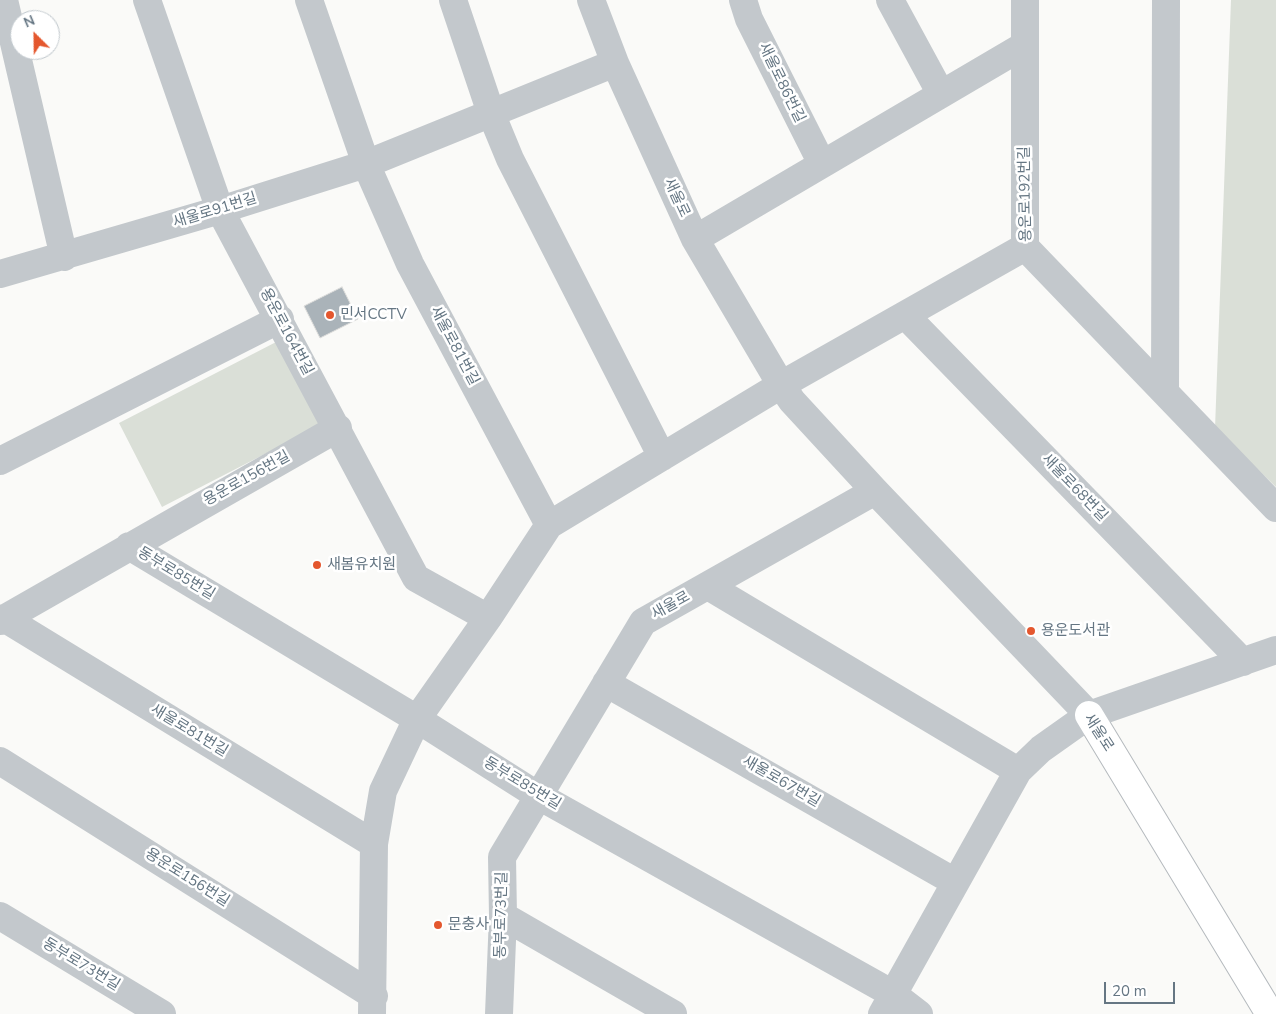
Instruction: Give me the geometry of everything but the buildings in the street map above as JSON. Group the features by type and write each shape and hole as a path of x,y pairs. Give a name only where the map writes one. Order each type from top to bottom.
{"main road":[{"name":"새울로","path":"1089,715 1270,1014"}],"street":[{"path":"4,0 64,257"},
{"name":"용운로164번길","path":"147,0 220,210 280,319 416,578 488,618"},
{"path":"310,0 366,164"},
{"path":"453,0 491,113 510,159 662,457"},
{"name":"새울로","path":"591,0 615,63 695,239 781,385 792,400 875,491 1089,715"},
{"name":"새울로86번길","path":"743,0 749,19 822,164"},
{"path":"890,0 940,94"},
{"name":"용운로192번길","path":"1025,0 1025,247 1276,508"},
{"path":"1165,391 1166,0"},
{"path":"695,239 1025,45"},
{"name":"새울로91번길","path":"0,274 64,257 366,164 615,63"},
{"name":"새울로81번길","path":"366,164 410,264 549,525"},
{"path":"373,1005 374,844 383,791 417,719 488,618 549,525 781,385 1025,247"},
{"name":"새울로68번길","path":"905,315 1243,662"},
{"path":"0,461 280,319"},
{"name":"용운로156번길","path":"2,620 338,428"},
{"name":"새울로","path":"538,795 644,622 875,491"},
{"name":"동부로85번길","path":"129,546 417,719 538,795 888,1004 919,1014"},
{"path":"708,586 1018,771"},
{"name":"새울로81번길","path":"2,620 374,844"},
{"path":"888,1004 1018,771 1041,749 1089,715 1276,650"},
{"name":"새울로67번길","path":"606,683 956,882"},
{"name":"용운로156번길","path":"0,761 373,1005"},
{"name":"동부로73번길","path":"499,1014 503,916 502,857 538,795"},
{"name":"동부로73번길","path":"0,916 162,1014"},
{"path":"503,916 673,1014"}],"shaded area":[{"path":"1231,0 1276,0 1276,487 1215,428"},
{"path":"280,340 323,424 162,507 119,423"}],"place":[{"name":"민서CCTV","path":"330,315"},
{"name":"새봄유치원","path":"317,565"},
{"name":"용운도서관","path":"1031,631"},
{"name":"문충사","path":"438,925"}]}
